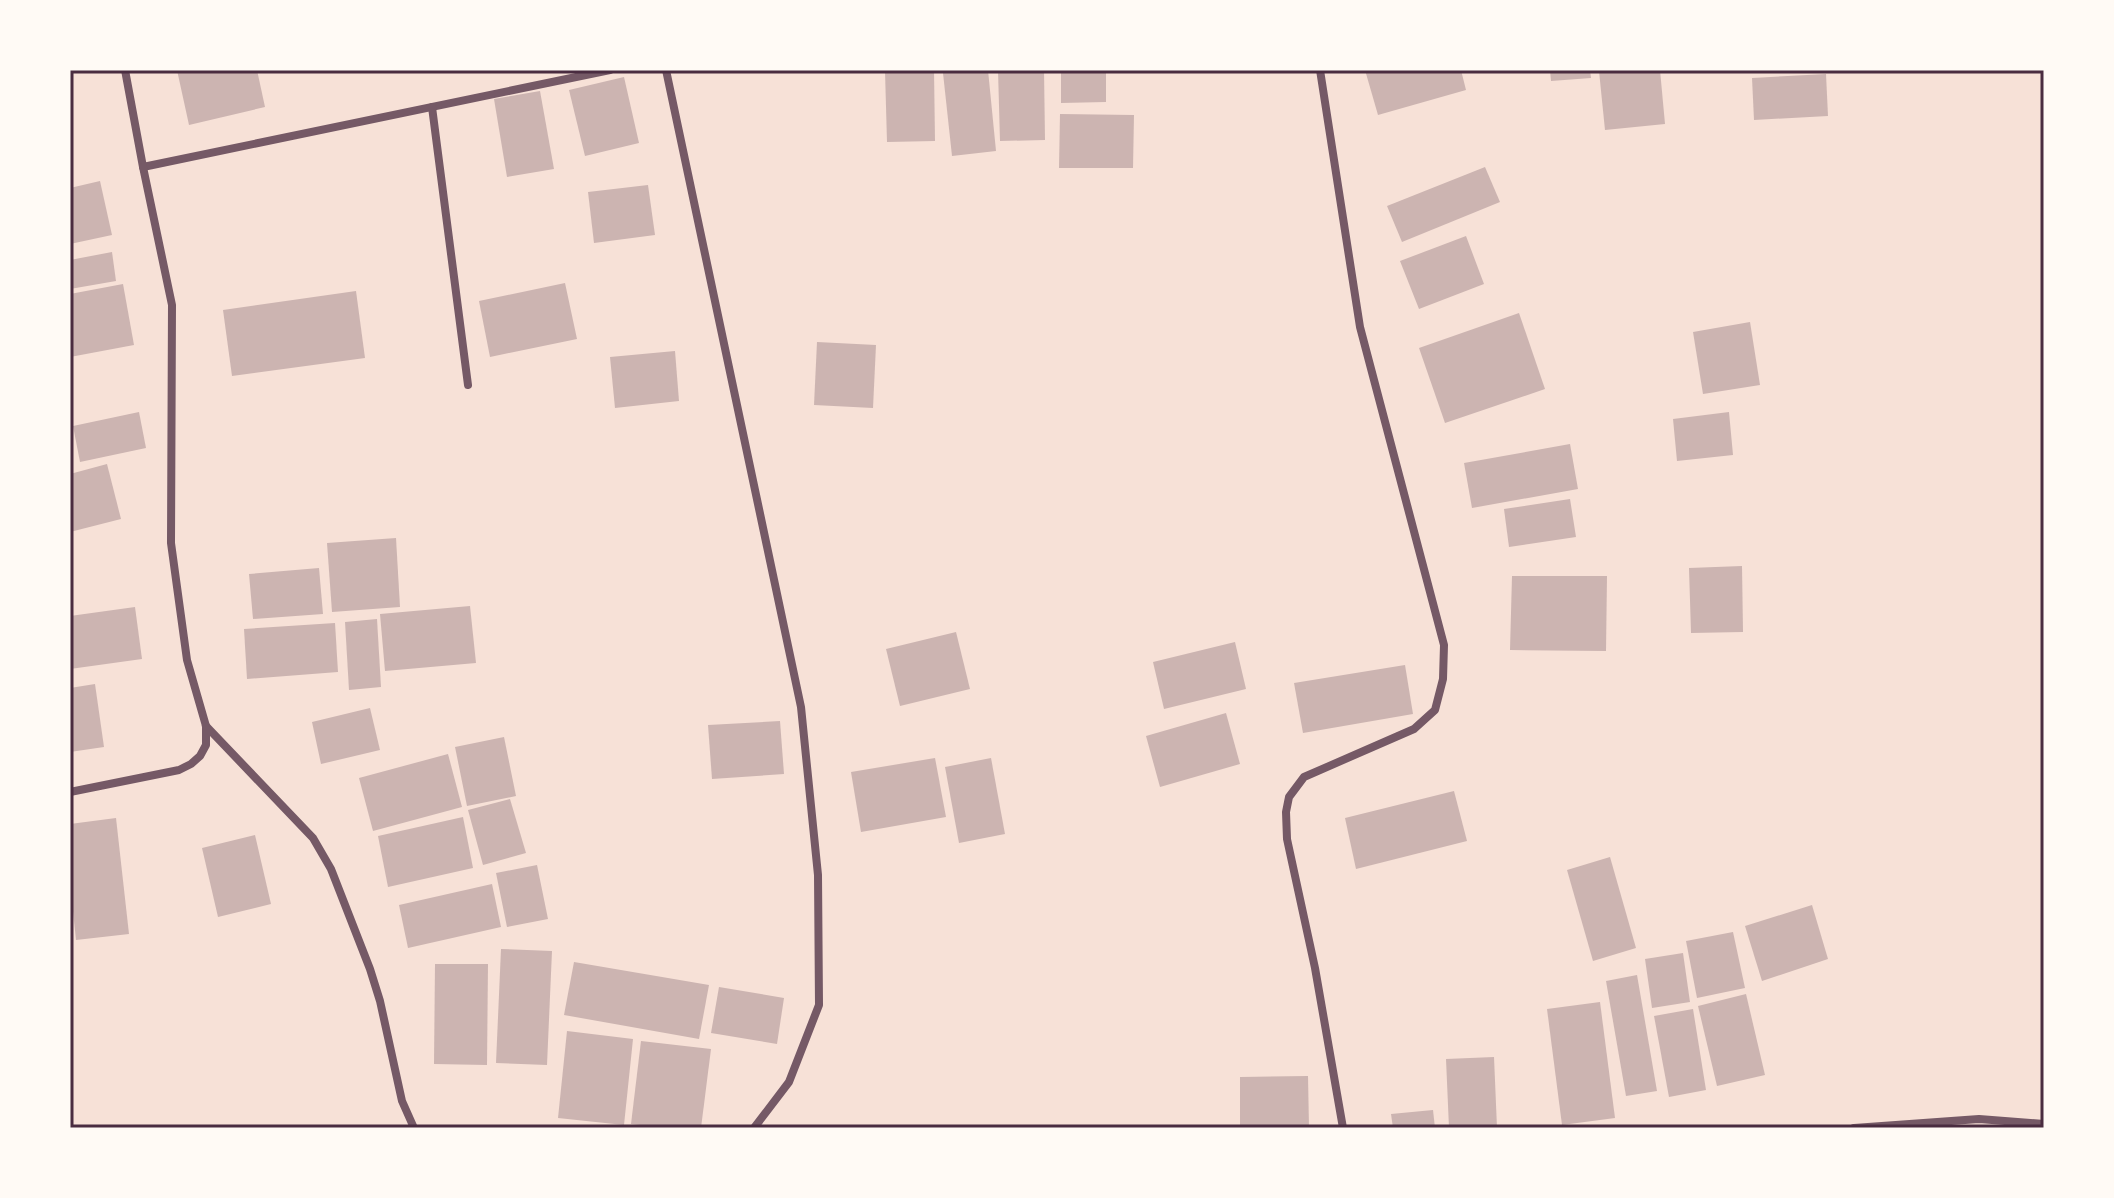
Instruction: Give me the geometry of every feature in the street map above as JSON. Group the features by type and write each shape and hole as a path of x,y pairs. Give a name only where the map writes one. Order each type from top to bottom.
{"street":[{"path":"70,792 179,770 191,764 206,745 206,726 187,660 171,543 172,305 125,70"},
{"path":"143,167 610,70"},
{"path":"666,70 801,707 818,875 819,1005 789,1082 754,1128"},
{"path":"1320,70 1360,327 1444,645 1443,679 1435,710 1414,729 1304,777 1289,797 1287,839 1315,968 1343,1128"},
{"path":"432,107 468,385"},
{"path":"206,726 313,838 331,869 370,969 402,1101 414,1128"},
{"path":"1854,1128 1979,1119 2044,1124"}],"building":[{"path":"177,70 257,70 265,107 189,125"},
{"path":"934,70 935,141 887,142 885,71"},
{"path":"988,70 996,151 952,156 943,73"},
{"path":"998,70 1044,70 1045,140 1000,141"},
{"path":"1061,70 1106,70 1106,102 1061,103"},
{"path":"1365,70 1461,70 1466,90 1378,115"},
{"path":"1550,70 1590,70 1591,78 1551,81"},
{"path":"1660,70 1665,124 1605,130 1599,71"},
{"path":"1826,74 1828,116 1754,120 1752,78"},
{"path":"624,77 639,143 585,156 569,90"},
{"path":"540,91 554,169 507,177 494,99"},
{"path":"1060,114 1134,115 1133,168 1059,168"},
{"path":"1485,167 1500,202 1402,242 1387,206"},
{"path":"100,181 112,235 70,244 70,188"},
{"path":"648,185 655,235 594,243 588,192"},
{"path":"1466,236 1484,284 1419,309 1400,261"},
{"path":"112,252 116,281 70,289 70,260"},
{"path":"565,283 577,339 490,357 479,301"},
{"path":"123,284 134,345 70,357 70,294"},
{"path":"356,291 365,358 232,376 223,310"},
{"path":"1519,313 1545,389 1445,423 1419,348"},
{"path":"1750,322 1760,385 1703,394 1693,332"},
{"path":"817,342 876,345 873,408 814,405"},
{"path":"675,351 679,401 615,408 610,357"},
{"path":"139,412 146,448 80,462 73,426"},
{"path":"1729,412 1733,455 1677,461 1673,419"},
{"path":"1570,444 1578,489 1472,508 1464,463"},
{"path":"107,464 121,519 70,532 70,474"},
{"path":"1570,499 1576,537 1509,547 1504,509"},
{"path":"396,538 400,607 332,612 327,543"},
{"path":"1742,566 1743,632 1691,633 1689,568"},
{"path":"319,568 323,614 253,619 249,574"},
{"path":"1512,576 1607,576 1606,651 1510,650"},
{"path":"470,606 476,663 385,671 380,614"},
{"path":"135,607 142,659 70,669 70,616"},
{"path":"377,619 381,687 349,690 345,622"},
{"path":"335,623 338,672 247,679 244,629"},
{"path":"956,632 970,689 900,706 886,649"},
{"path":"1235,642 1246,689 1164,709 1153,662"},
{"path":"1405,665 1413,714 1303,733 1294,683"},
{"path":"95,684 104,747 70,752 70,688"},
{"path":"370,708 380,750 321,764 312,722"},
{"path":"1226,713 1240,764 1160,787 1146,736"},
{"path":"780,721 784,774 712,779 708,725"},
{"path":"504,737 516,796 467,806 455,747"},
{"path":"448,754 462,807 373,831 359,778"},
{"path":"935,758 946,817 861,832 851,772"},
{"path":"991,758 1005,834 959,843 945,767"},
{"path":"1454,791 1467,841 1356,869 1345,818"},
{"path":"510,799 526,853 483,865 468,810"},
{"path":"463,817 473,868 388,887 378,836"},
{"path":"116,818 129,934 76,940 70,883 70,824"},
{"path":"255,835 271,904 218,917 202,848"},
{"path":"1610,857 1636,948 1593,961 1567,870"},
{"path":"537,865 548,919 507,927 496,873"},
{"path":"492,884 501,927 408,948 399,905"},
{"path":"1812,905 1828,959 1762,981 1745,926"},
{"path":"1733,932 1745,988 1697,998 1686,941"},
{"path":"501,949 552,951 547,1065 496,1063"},
{"path":"1683,953 1690,1002 1652,1008 1645,959"},
{"path":"574,962 709,985 699,1039 564,1015"},
{"path":"435,964 488,964 487,1065 434,1064"},
{"path":"1637,975 1657,1091 1626,1096 1606,981"},
{"path":"719,987 784,998 777,1044 711,1033"},
{"path":"1746,994 1765,1075 1717,1086 1698,1006"},
{"path":"1600,1002 1615,1118 1562,1125 1547,1009"},
{"path":"1693,1009 1706,1090 1669,1097 1654,1016"},
{"path":"567,1031 633,1039 624,1125 558,1118"},
{"path":"641,1041 711,1049 701,1128 631,1124"},
{"path":"1494,1057 1497,1128 1449,1128 1446,1059"},
{"path":"1308,1076 1309,1128 1240,1128 1240,1077"},
{"path":"1433,1110 1435,1128 1393,1128 1391,1114"}]}
